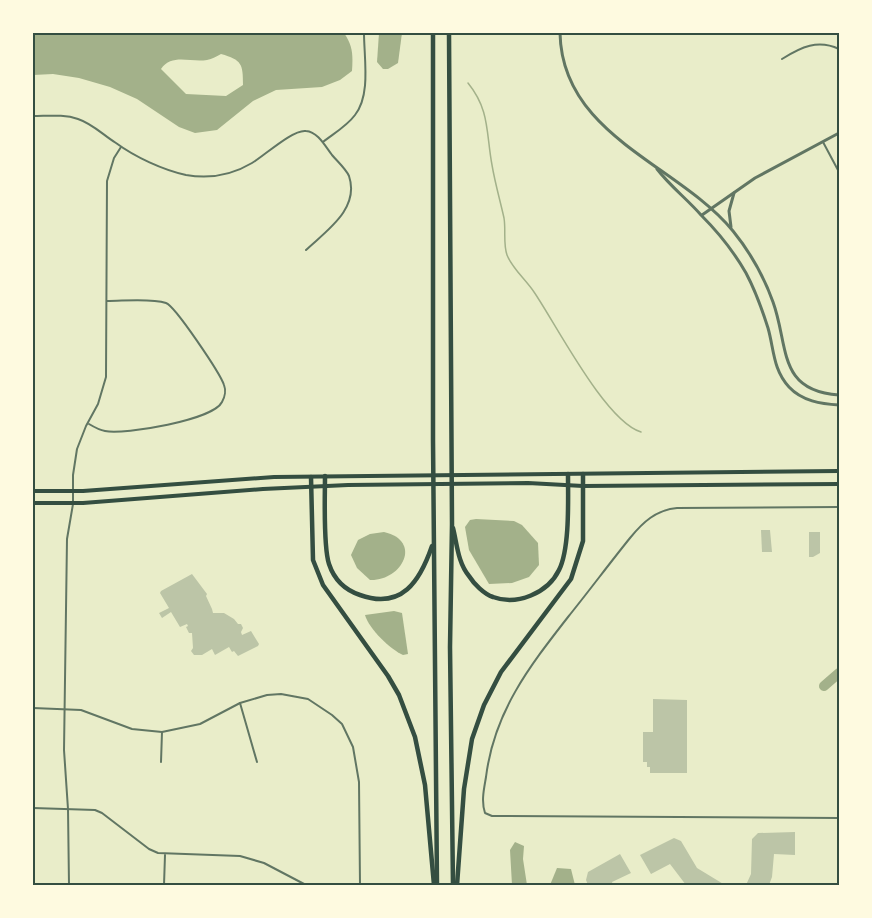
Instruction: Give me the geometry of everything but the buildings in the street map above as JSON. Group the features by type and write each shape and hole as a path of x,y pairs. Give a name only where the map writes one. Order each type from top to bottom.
{"highway":[{"path":"433,33 435,885"},
{"path":"449,33 452,524 450,646 455,885"},
{"path":"452,524 462,563 472,580 493,597 520,600 535,594 552,581 565,553 568,474"},
{"path":"455,885 464,789 472,739 484,705 501,672 571,579 583,541 583,474"},
{"path":"325,476 328,562 340,583 351,591 375,599 395,597 420,574 434,540"},
{"path":"311,477 314,560 323,585 388,676 399,695 416,737 425,785 435,885"}],"main road":[{"path":"33,490 73,491 252,478 325,476 839,471"},
{"path":"33,503 73,504 312,486 545,483 583,486 839,484"}],"street":[{"path":"323,142 351,121 361,107 364,90 364,33"},
{"path":"560,33 564,61 585,106 609,131 712,208 731,229 752,258 765,282 778,318 791,371 811,389 825,394 839,395"},
{"path":"782,58 796,50 815,44 825,44 839,50"},
{"path":"33,116 65,116 77,119 89,123 121,147 148,160 185,174 214,176 242,169 301,131 313,134 323,142 348,175 351,195 349,205 343,214 306,250"},
{"path":"701,215 762,174 839,133"},
{"path":"823,142 839,172"},
{"path":"69,885 69,809 64,750 67,539 73,504 75,455 98,404 106,377 107,181 114,158 121,147"},
{"path":"656,168 701,215 735,256 753,288 768,330 775,365 788,387 806,399 839,405"},
{"path":"731,229 729,212 735,191"},
{"path":"88,423 104,431 143,430 208,414 220,406 225,392 220,378 176,310 168,303 107,301"},
{"path":"839,507 677,508 646,520 528,668 514,691 501,720 489,759 483,797 485,813 512,816 839,818"},
{"path":"33,708 89,712 132,729 162,732 200,724 240,703 267,695 295,695 308,699 342,724 353,747 358,771 360,885"},
{"path":"240,703 257,762"},
{"path":"161,762 162,732"},
{"path":"33,808 88,809 102,813 149,849 165,855 228,856 253,859 306,885"},
{"path":"164,885 165,855"}],"shaded area":[{"path":"33,33 205,35 344,33 352,55 352,71 340,80 322,87 276,90 253,101 217,130 195,133 179,127 137,99 110,87 79,78 53,74 33,75","holes":["221,54 240,64 243,72 243,85 226,96 186,94 161,69 165,64 176,60 201,61"]},
{"path":"379,33 402,33 398,63 388,69 383,69 377,62"},
{"path":"470,520 514,521 522,525 538,543 539,565 529,577 512,583 489,584 469,550 465,527"},
{"path":"384,532 403,543 404,560 391,574 381,579 370,580 357,568 351,555 358,540 370,534"},
{"path":"394,611 402,613 408,654 403,655 386,643 375,632 365,615"},
{"path":"515,842 524,846 523,859 527,885 512,885 510,850"},
{"path":"557,868 571,869 575,885 550,885"}],"waterway":[{"path":"468,83 484,112 493,172 504,218 506,251 509,260 534,292 597,391 627,424 641,432"},
{"path":"824,686 839,673"}]}
